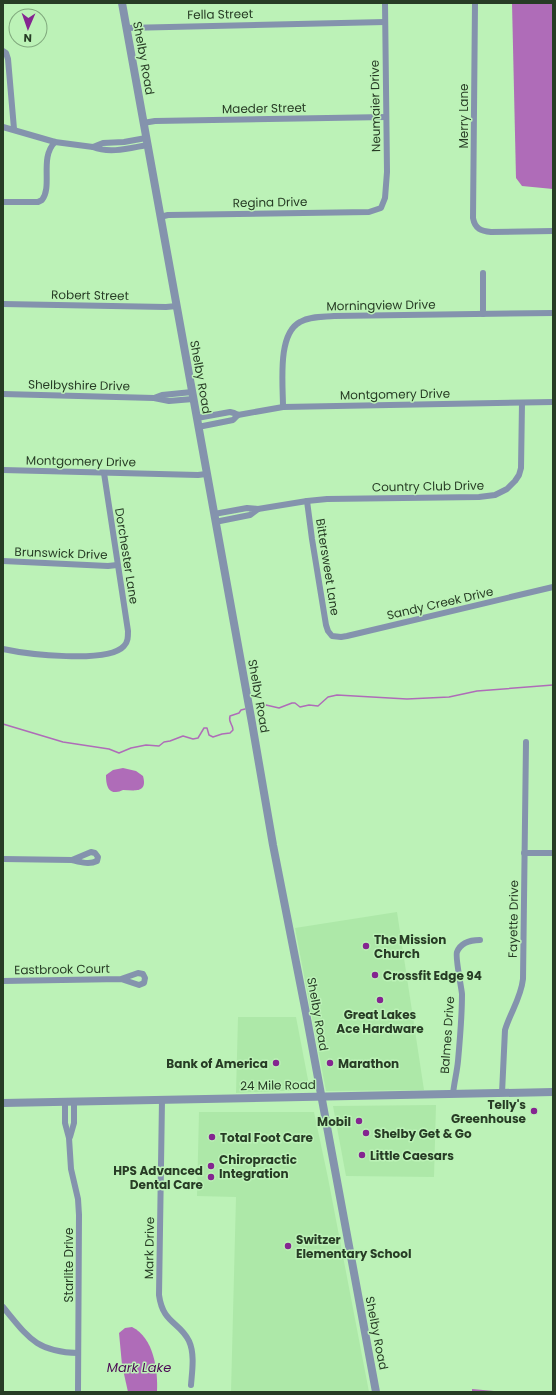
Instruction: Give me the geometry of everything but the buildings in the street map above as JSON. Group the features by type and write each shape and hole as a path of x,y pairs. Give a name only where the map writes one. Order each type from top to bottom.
{"street":[{"name":"Shelby Road","path":"122,3 206,474 250,709 273,845 306,1013 320,1097 376,1392"},
{"name":"Neumaier Drive","path":"380,208 384,203 386,191 385,3"},
{"name":"Merry Lane","path":"475,3 474,224 483,231 491,232 553,231"},
{"name":"Fella Street","path":"126,28 386,22"},
{"path":"3,51 6,53 8,59 14,129"},
{"name":"Maeder Street","path":"143,123 386,117"},
{"path":"3,127 55,142 93,146 103,143 146,142"},
{"path":"3,202 38,202 42,200 46,193 49,151 55,142"},
{"name":"Regina Drive","path":"160,217 369,212 380,208"},
{"path":"483,273 484,314"},
{"name":"Robert Street","path":"3,304 166,308 177,306"},
{"name":"Morningview Drive","path":"283,407 285,346 291,329 301,321 317,317 334,316 553,313"},
{"name":"Shelbyshire Drive","path":"3,394 154,398 162,395 193,396"},
{"name":"Montgomery Drive","path":"196,418 230,412 238,415 283,407 553,402"},
{"name":"Country Club Drive","path":"214,518 247,508 258,509 307,500 479,497 501,493 507,490 515,481 521,468 522,403"},
{"name":"Montgomery Drive","path":"198,427 233,420 238,415"},
{"name":"Montgomery Drive","path":"3,470 206,474"},
{"name":"Dorchester Lane","path":"3,649 37,655 84,656 111,653 119,650 127,643 128,632 104,473"},
{"name":"Bittersweet Lane","path":"307,500 326,624 328,631 332,636"},
{"name":"Brunswick Drive","path":"3,561 108,566 117,565"},
{"name":"Sandy Creek Drive","path":"332,636 347,636 553,587"},
{"name":"Fayette Drive","path":"502,1093 505,1030 507,1022 521,992 523,979 526,742"},
{"path":"524,853 553,853"},
{"path":"3,859 72,860"},
{"name":"Balmes Drive","path":"454,1094 462,1006 461,979 457,954 459,948 463,944 468,941 480,940"},
{"name":"Eastbrook Court","path":"3,981 121,979"},
{"name":"24 Mile Road","path":"3,1103 553,1092"},
{"name":"Mark Drive","path":"162,1100 159,1295 163,1311 169,1320 184,1334 191,1346 191,1385"},
{"name":"Starlite Drive","path":"65,1102 71,1169 78,1199 79,1215 78,1392"},
{"name":"Starlite Drive","path":"69,1138 74,1123 74,1102"},
{"path":"3,1307 21,1329 36,1343 52,1350 78,1353"}],"shaded area":[{"path":"397,912 424,1090 326,1091 295,928"},
{"path":"238,1017 296,1017 309,1085 302,1090 236,1093"},
{"path":"436,1105 434,1177 346,1176 333,1106"},
{"name":"Switzer Elementary School","path":"199,1112 314,1112 369,1392 231,1392 236,1197 197,1196"}],"water":[{"path":"512,3 553,3 553,189 522,186 516,178"},
{"path":"123,768 136,771 143,776 144,786 139,790 123,790 119,792 111,791 107,784 106,775 113,770"},
{"name":"Mark Lake","path":"132,1327 139,1332 150,1347 157,1374 157,1392 128,1392 122,1365 119,1333 125,1328"},
{"path":"472,1389 505,1392 472,1392"}],"waterway":[{"path":"258,706 266,705 279,708 292,703 295,703 300,707 309,705 318,706 328,697 337,695 407,699 449,697 477,691 553,685"},
{"path":"3,724 63,742 109,749 119,753 131,748 146,745 159,746 164,742 183,736 193,739 198,738 204,728 207,728 209,735 213,737 230,733 233,730 230,716 245,709"}],"place":[{"name":"The Mission Church","path":"366,946"},
{"name":"Crossfit Edge 94","path":"375,975"},
{"name":"Great Lakes Ace Hardware","path":"380,1000"},
{"name":"Bank of America","path":"276,1063"},
{"name":"Marathon","path":"330,1063"},
{"name":"Telly's Greenhouse","path":"534,1111"},
{"name":"Mobil","path":"359,1121"},
{"name":"Shelby Get & Go","path":"366,1133"},
{"name":"Total Foot Care","path":"212,1137"},
{"name":"Little Caesars","path":"362,1155"},
{"name":"Chiropractic Integration","path":"211,1166"},
{"name":"HPS Advanced Dental Care","path":"211,1177"},
{"name":"Switzer Elementary School","path":"288,1246"}]}
